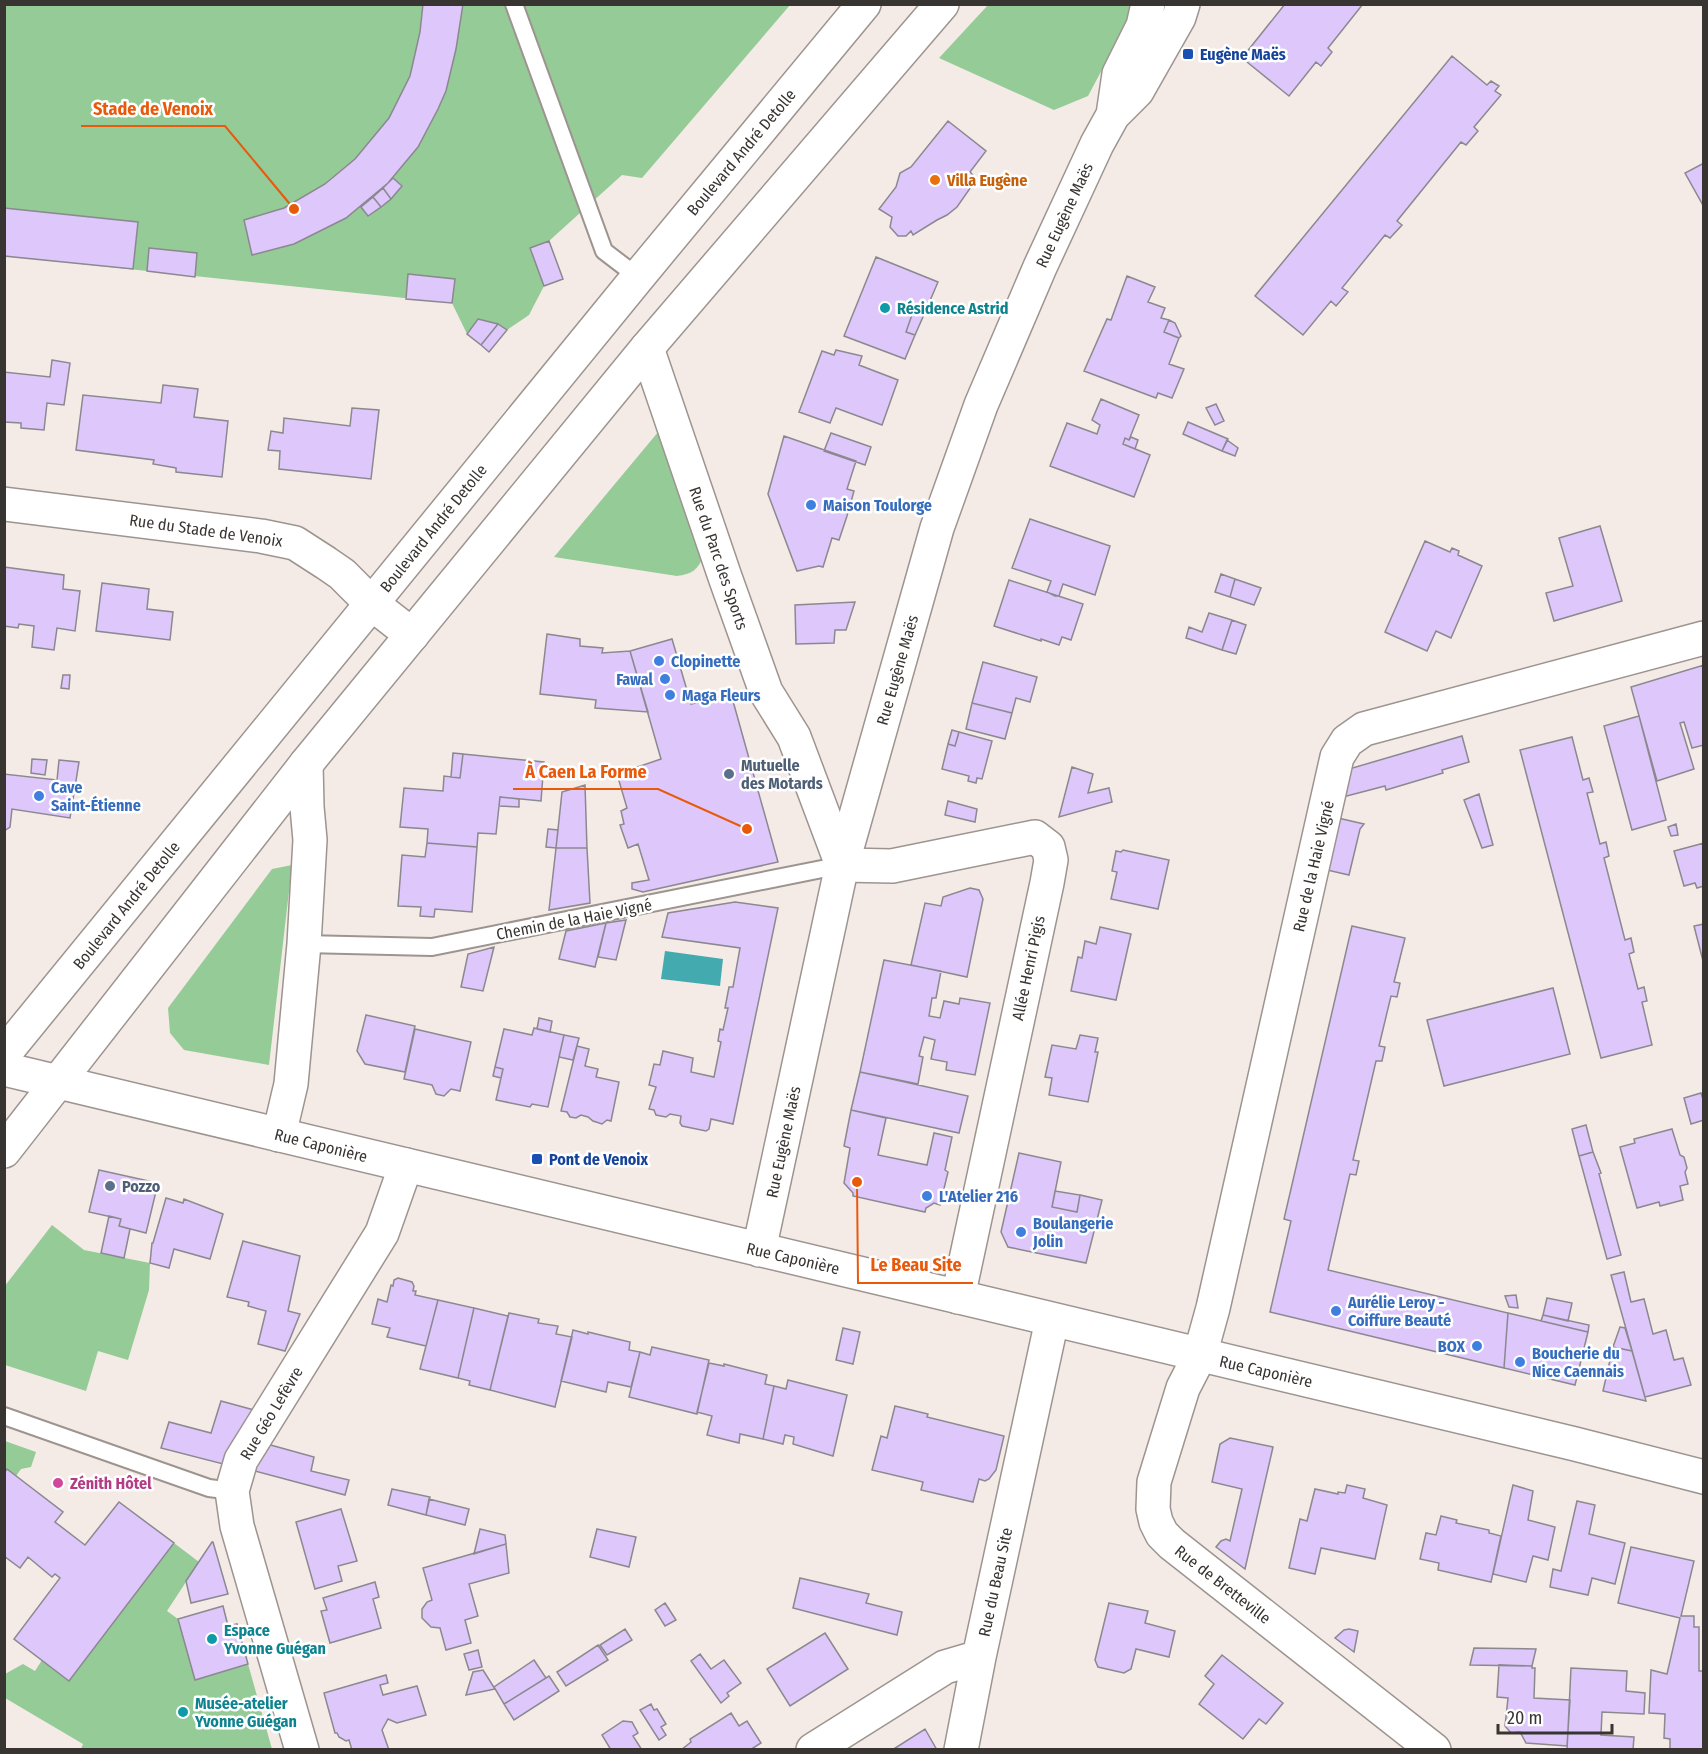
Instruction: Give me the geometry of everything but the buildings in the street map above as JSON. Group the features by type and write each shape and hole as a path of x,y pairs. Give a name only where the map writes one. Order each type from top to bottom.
{"street":[{"name":"Boulevard André Detolle","path":"11,1065 371,603 864,4"},
{"path":"4,1151 306,764 647,348 942,4"},
{"name":"Rue Eugène Maës","path":"1113,116 1119,75 1143,26 1148,4"},
{"name":"Rue Eugène Maës","path":"759,1250 842,865 937,528 973,427 1040,267 1090,159 1113,116 1137,91 1179,17 1183,4"},
{"name":"Rue du Parc des Sports","path":"647,348 724,577 766,692 794,737 842,865"},
{"name":"Rue du Stade de Venoix","path":"4,504 261,536 295,543 342,574 371,603 412,635"},
{"name":"Rue de la Haie Vigné","path":"1200,1355 1214,1308 1337,757 1347,741 1364,729 1387,722 1704,638"},
{"path":"279,1135 291,1084 304,944 310,840 306,764"},
{"name":"Allée Henri Pigis","path":"842,865 892,866 1035,837 1048,847 1051,860 1047,883 958,1297"},
{"name":"Rue Caponière","path":"11,1065 58,1082 1575,1444 1704,1477"},
{"name":"Rue Géo Lefèvre","path":"302,1749 237,1526 232,1491 241,1460 382,1233 406,1165"},
{"name":"Rue du Beau Site","path":"813,1749 945,1667 979,1657 1052,1320"},
{"name":"Rue de Bretteville","path":"1200,1355 1183,1388 1154,1482 1153,1509 1162,1534 1187,1557 1434,1749"},
{"path":"961,1749 979,1657"}],"lane":[{"path":"514,4 604,251 638,277"},
{"name":"Chemin de la Haie Vigné","path":"304,944 432,947 842,865"},
{"path":"4,1416 209,1488 232,1491"}],"green space":[{"path":"4,5 790,5 642,178 622,175 549,241 563,279 544,286 529,315 507,330 489,352 467,334 452,303 5,256"},
{"path":"988,5 1132,5 1127,23 1088,96 1054,110 939,58"},
{"path":"659,431 704,555 697,568 687,574 677,576 554,557"},
{"path":"292,865 269,1065 184,1050 170,1033 168,1008 272,869"},
{"path":"52,1225 84,1250 150,1263 149,1290 128,1360 98,1351 86,1391 5,1365 4,1287"},
{"path":"5,1441 36,1452 31,1467 21,1469 16,1476 5,1473"},
{"path":"174,1543 199,1562 167,1611 178,1619 195,1679 248,1664 272,1749 81,1749 83,1744 5,1698 5,1674 23,1664 35,1671 42,1660 69,1681"}],"water":[{"path":"665,951 723,959 720,986 661,979"}],"place":[{"name":"Eugène Maës","path":"1188,54"},
{"name":"Villa Eugène","path":"935,180"},
{"name":"Stade de Venoix","path":"294,209"},
{"name":"Résidence Astrid","path":"885,308"},
{"name":"Maison Toulorge","path":"811,505"},
{"name":"Clopinette","path":"659,661"},
{"name":"Fawal","path":"665,679"},
{"name":"Maga Fleurs","path":"670,695"},
{"name":"Mutuelle des Motards","path":"729,774"},
{"name":"Cave Saint-Étienne","path":"39,796"},
{"name":"À Caen La Forme","path":"747,829"},
{"name":"Pont de Venoix","path":"537,1159"},
{"name":"Le Beau Site","path":"857,1182"},
{"name":"Pozzo","path":"110,1186"},
{"name":"L'Atelier 216","path":"927,1196"},
{"name":"Boulangerie Jolin","path":"1021,1232"},
{"name":"Aurélie Leroy - Coiffure Beauté","path":"1336,1311"},
{"name":"BOX","path":"1477,1346"},
{"name":"Boucherie du Nice Caennais","path":"1520,1362"},
{"name":"Zénith Hôtel","path":"58,1483"},
{"name":"Espace Yvonne Guégan","path":"212,1639"},
{"name":"Musée-atelier Yvonne Guégan","path":"183,1712"}]}
